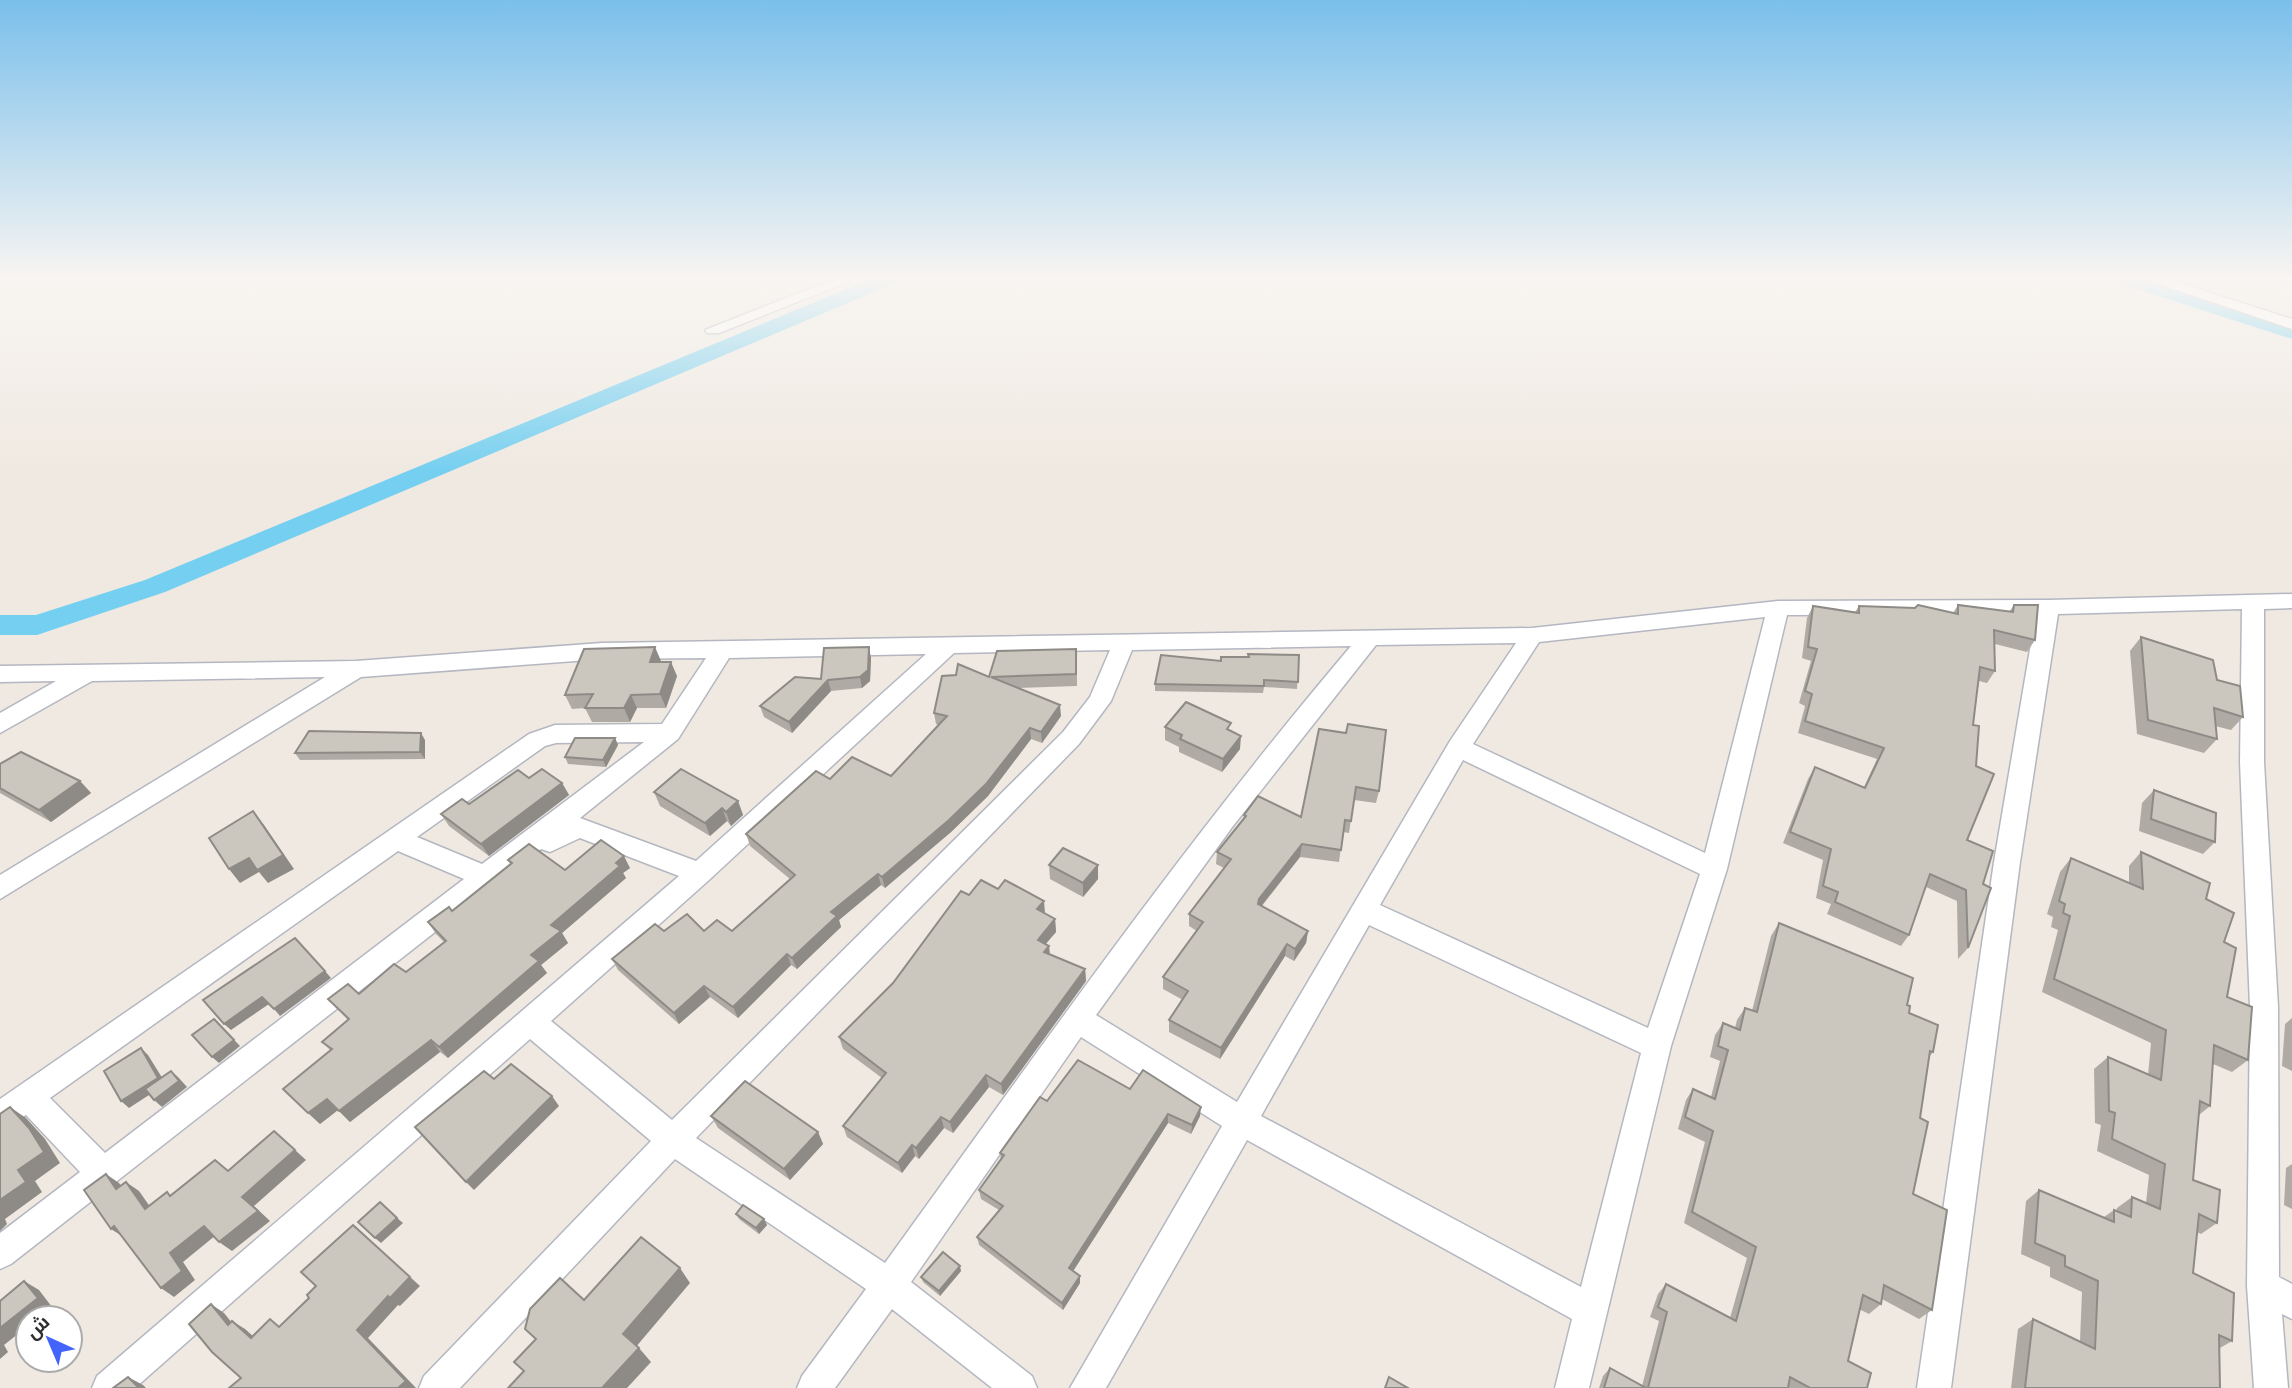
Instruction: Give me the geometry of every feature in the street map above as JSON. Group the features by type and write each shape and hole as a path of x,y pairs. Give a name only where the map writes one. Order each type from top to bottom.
{"street":[{"path":"0,674 356,669 602,651 1532,635 1778,608 2048,607 2292,601"},
{"path":"2253,603 2252,762 2264,1007 2263,1286 2271,1388"},
{"path":"1934,1388 2007,862 2048,607"},
{"path":"1572,1388 1657,1046 1714,869 1778,608"},
{"path":"1087,1388 1362,909 1458,747 1532,635"},
{"path":"814,1388 1277,748 1371,637"},
{"path":"436,1388 673,1140 1071,738 1100,701 1124,643"},
{"path":"109,1388 700,873 947,647"},
{"path":"0,1253 483,876 523,850 670,733 722,650"},
{"path":"0,888 356,669"},
{"path":"0,724 86,674"},
{"path":"0,1116 545,736 670,733"},
{"path":"1458,747 1714,869"},
{"path":"397,840 483,876 579,827 700,873"},
{"path":"1362,909 1657,1046"},
{"path":"529,1020 673,1140 890,1286 1020,1388"},
{"path":"1079,1020 1241,1121 1591,1311"},
{"path":"28,1097 103,1174"},
{"path":"2263,1286 2292,1302"}],"building":[{"path":"1918,605 1958,614 1958,605 2013,612 2014,605 2038,605 2035,640 1994,630 1995,671 1980,667 1973,725 1979,726 1976,766 1994,774 1967,840 1993,851 1983,884 1991,888 1968,948 1966,890 1930,874 1909,935 1835,902 1838,892 1823,886 1831,849 1790,832 1815,767 1865,788 1884,748 1805,721 1812,694 1805,691 1817,649 1808,647 1813,606 1859,613 1859,606 1915,608"},
{"path":"2141,637 2213,660 2217,680 2240,686 2243,717 2214,708 2217,739 2148,720"},
{"path":"655,647 650,662 671,662 660,694 631,695 624,708 585,708 593,694 565,695 584,649"},
{"path":"869,647 868,670 860,677 828,680 789,722 760,706 795,677 821,679 824,648"},
{"path":"1076,649 1076,674 991,677 1060,705 1041,732 1030,728 986,784 949,820 882,877 878,874 831,912 837,916 792,958 787,954 733,1007 704,986 674,1013 612,959 655,924 664,931 687,914 704,931 717,920 732,931 795,875 746,834 816,771 830,779 852,757 891,776 947,716 934,713 942,676 956,675 958,664 989,677 997,651"},
{"path":"1248,654 1299,655 1298,682 1264,680 1264,686 1155,684 1161,655 1221,661 1221,657 1249,657"},
{"path":"1186,702 1231,723 1227,729 1241,736 1223,759 1180,739 1182,735 1165,727"},
{"path":"1348,724 1386,730 1379,791 1356,787 1351,821 1345,820 1341,850 1302,844 1259,899 1258,904 1308,931 1295,949 1287,944 1221,1048 1169,1020 1188,991 1163,977 1203,922 1189,914 1231,859 1217,852 1246,816 1244,815 1258,796 1301,817 1319,729 1346,733"},
{"path":"309,731 421,733 420,752 295,753"},
{"path":"575,738 615,738 603,760 565,757"},
{"path":"21,752 80,781 39,810 0,788 0,764"},
{"path":"542,769 562,783 481,844 441,814 462,799 469,804 518,770 529,778"},
{"path":"681,769 738,801 726,812 722,808 705,823 654,792"},
{"path":"2154,790 2216,813 2215,842 2151,819"},
{"path":"253,811 283,855 257,870 249,858 229,869 209,838"},
{"path":"601,840 624,856 616,863 620,866 551,925 561,931 531,955 539,961 439,1047 431,1040 339,1111 327,1099 308,1113 283,1089 332,1049 322,1042 349,1019 328,999 348,984 359,994 394,964 406,972 446,941 428,922 449,907 452,911 512,863 508,860 529,844 565,870"},
{"path":"1063,848 1098,865 1083,883 1049,865"},
{"path":"2141,852 2210,883 2206,899 2234,913 2224,942 2236,948 2227,997 2252,1007 2248,1060 2214,1045 2210,1106 2200,1101 2193,1180 2220,1190 2217,1223 2199,1214 2193,1273 2234,1293 2232,1341 2219,1335 2220,1388 2025,1388 2033,1319 2095,1349 2098,1281 2065,1266 2065,1256 2035,1243 2039,1190 2114,1222 2114,1210 2131,1217 2132,1197 2160,1209 2165,1164 2112,1139 2115,1113 2109,1111 2108,1057 2161,1080 2166,1030 2054,979 2070,916 2063,913 2065,904 2059,901 2071,858 2143,889"},
{"path":"981,880 998,889 1005,880 1044,901 1037,909 1055,919 1038,940 1049,946 1044,952 1085,969 1001,1084 986,1075 950,1122 941,1117 916,1148 912,1145 898,1163 843,1126 886,1073 839,1037 893,983 961,891 969,895"},
{"path":"1779,923 1913,978 1907,1005 1910,1006 1909,1013 1938,1025 1933,1052 1930,1051 1920,1118 1928,1122 1913,1194 1947,1210 1932,1310 1884,1285 1881,1304 1863,1295 1848,1361 1871,1373 1867,1388 1810,1388 1790,1377 1788,1388 1648,1388 1667,1312 1658,1307 1666,1284 1736,1321 1756,1247 1692,1212 1713,1131 1685,1117 1693,1089 1715,1099 1728,1050 1718,1046 1723,1023 1740,1030 1745,1008 1757,1012"},
{"path":"295,938 325,971 274,1009 262,997 224,1024 203,1000"},
{"path":"214,1019 234,1040 212,1057 192,1035"},
{"path":"141,1048 158,1078 121,1101 104,1071"},
{"path":"1078,1060 1130,1089 1143,1070 1201,1107 1192,1125 1168,1114 1069,1268 1080,1276 1062,1303 977,1237 1003,1206 979,1190 1004,1155 1000,1153 1040,1097 1047,1101"},
{"path":"511,1064 552,1096 466,1182 415,1127 484,1071 494,1079"},
{"path":"171,1071 179,1081 154,1100 145,1089"},
{"path":"745,1081 818,1132 784,1169 711,1116"},
{"path":"10,1107 29,1128 44,1152 18,1170 26,1182 0,1200 0,1114"},
{"path":"274,1131 295,1150 242,1197 258,1211 219,1242 204,1226 170,1253 182,1271 161,1288 114,1226 111,1229 84,1190 106,1174 116,1189 126,1182 145,1209 167,1192 170,1196 215,1160 228,1171"},
{"path":"380,1202 397,1218 375,1238 358,1222"},
{"path":"743,1205 764,1219 756,1228 736,1214"},
{"path":"353,1225 410,1277 390,1298 388,1296 357,1330 406,1381 398,1388 229,1388 241,1378 212,1352 189,1324 211,1304 228,1325 232,1321 251,1338 270,1319 279,1327 309,1298 307,1295 316,1286 301,1272"},
{"path":"641,1237 680,1268 623,1334 639,1348 602,1388 508,1388 524,1371 514,1362 536,1339 525,1329 530,1309 560,1278 584,1300"},
{"path":"943,1252 960,1266 939,1291 921,1277"},
{"path":"24,1281 38,1298 30,1304 14,1304 14,1317 0,1328 0,1301"},
{"path":"1610,1368 1646,1388 1604,1388"},
{"path":"128,1377 139,1388 113,1388"},
{"path":"1389,1377 1408,1388 1385,1388"}],"waterway":[{"path":"0,625 37,625 155,586 735,343"}]}
